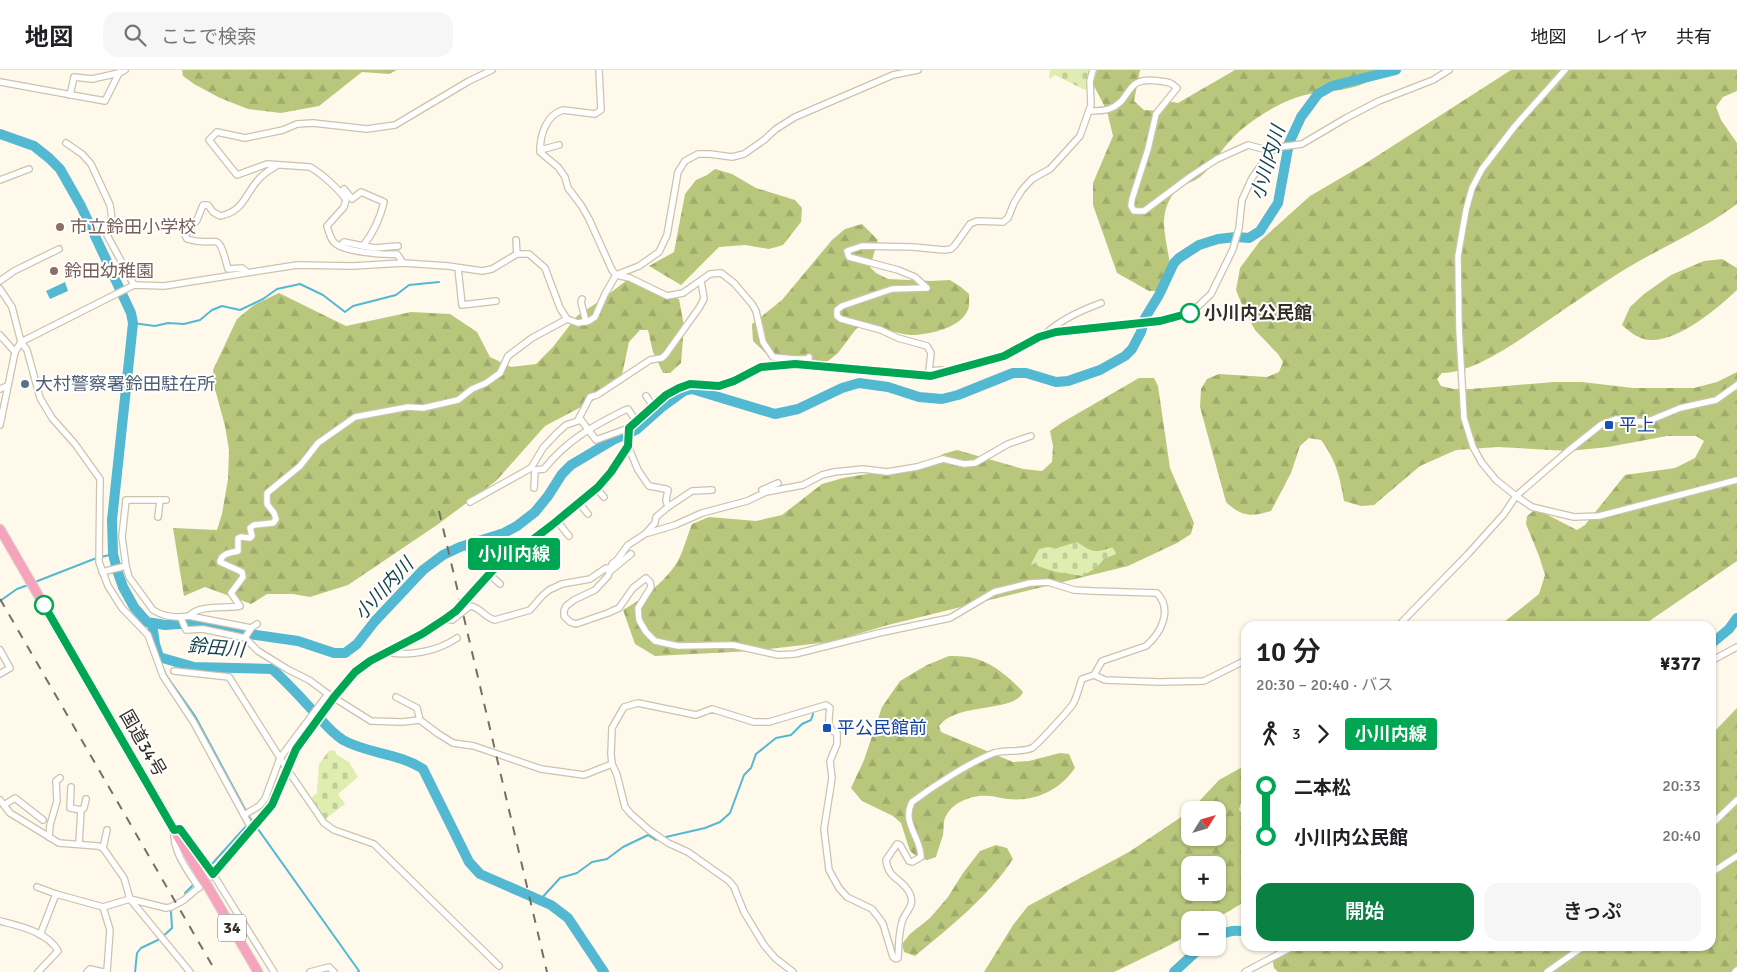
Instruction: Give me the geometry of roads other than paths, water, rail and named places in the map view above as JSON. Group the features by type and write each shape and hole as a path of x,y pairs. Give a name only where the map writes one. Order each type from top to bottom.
{"highway":[{"name":"国道34号","path":"0,529 199,873 203,887 258,972"}],"street":[{"path":"70,95 74,77 92,79 125,70"},
{"path":"403,263 397,254 368,254 336,245 328,226 344,207 346,200 341,192 310,167 267,164 238,175 209,140 216,132 245,138 283,130 297,124 313,123 367,128 395,125 469,81 492,70"},
{"path":"599,70 601,110 595,114 560,111 544,127 540,152 558,167 565,177 568,188 585,212 616,275 630,278 667,296 683,293 710,274 721,273 734,282 756,311 762,342 773,357 931,376 1004,356 1030,341 1056,332 1160,321 1192,312 1211,294 1234,249 1239,228 1242,200 1252,178 1270,151 1280,147 1302,144 1379,101 1433,80 1449,70"},
{"path":"0,424 15,352 21,342 132,285 164,286 297,265 353,266 403,263 482,271 492,269 517,254 529,254 545,268 560,308 567,319 578,323 586,322 595,317 616,275 639,266 659,252 667,235 678,172 685,161 698,154 732,156 744,154 795,117 893,75 918,70"},
{"path":"944,373 942,370 929,371 931,353 927,346 841,319 837,316 837,310 842,306 892,289 927,288 915,278 898,270 849,257 847,251 862,246 951,249 956,246 970,224 977,221 1004,222 1008,218 1022,190 1032,179 1050,169 1080,136 1091,105 1090,81 1093,70"},
{"path":"1565,70 1482,168 1472,188 1466,210 1458,256 1459,329 1464,418 1474,447 1482,464 1496,480 1516,496 1532,507 1574,518 1599,516 1737,480"},
{"path":"0,82 105,101 119,73"},
{"path":"1089,111 1110,109 1139,81 1150,80 1172,83 1177,88 1156,114 1148,148 1130,206 1134,210 1144,211 1211,163 1248,144 1270,151"},
{"path":"66,143 82,154 91,164 110,205 112,219 106,228 108,235 132,285"},
{"path":"540,147 544,149 559,145"},
{"path":"247,272 242,268 228,269 224,250 216,241 197,242 187,239 186,235 197,220 203,205 208,205 212,212 220,216 231,213 241,205 260,177 278,165"},
{"path":"0,180 29,169"},
{"path":"341,192 344,189 352,199 361,192 384,202 372,234 363,246"},
{"path":"516,240 517,254"},
{"path":"341,246 344,242 375,248 398,246"},
{"path":"0,281 14,271 59,249"},
{"path":"458,268 462,305 496,301"},
{"path":"534,488 533,469 543,448 566,426 578,420 590,397 597,395 650,360 662,358 666,354 704,299 701,281"},
{"path":"0,289 12,308 21,342 27,350 40,398 52,418 75,444 100,479 99,561 108,586 122,608 148,635 163,676 194,723 251,828"},
{"path":"582,299 586,322"},
{"path":"1044,336 1056,324 1074,313 1101,303"},
{"path":"158,517 163,500 126,500 122,537 125,566 129,577 153,610 159,614 181,618 210,608 240,606 231,593 243,576 242,572 220,562 220,558 223,555 238,551 238,538 250,538 252,536 250,528 254,525 273,523 276,519 267,504 267,493 300,466 318,443 355,417 408,407 422,408 458,400 500,373 508,356 532,338 567,319"},
{"path":"0,335 15,352"},
{"path":"578,420 581,420 596,440 629,429 636,420 666,395 690,384 719,386 734,381 761,367 809,359 809,357"},
{"path":"1403,621 1468,554 1504,514 1516,496 1560,457 1602,424 1616,419 1642,422 1651,420 1680,408 1716,400 1737,385"},
{"path":"0,389 7,386"},
{"path":"646,396 653,406"},
{"path":"470,502 533,469 544,469 554,456 587,429 625,410 628,409 636,420"},
{"path":"629,429 628,445 638,470 649,486 666,488 668,490 666,500 668,507"},
{"path":"645,534 675,525 702,513 747,501 766,492 802,485 822,475 864,469 887,472 917,467 943,459 964,464 975,463 1008,444 1031,436"},
{"path":"245,817 265,799 280,758 318,706 370,661 422,634 456,611 477,593 489,574 596,488 611,472 628,445"},
{"path":"758,495 762,490 778,483"},
{"path":"596,488 604,497"},
{"path":"712,490 692,491 656,517 655,523 645,534 628,546 609,570 608,576 595,590 566,606 564,616 570,622 576,624 619,608 633,588 646,578 651,586 638,608 639,620 646,632 655,641 678,646 733,645 778,655 795,654 950,618 994,592 1030,583 1048,582 1074,590 1157,593 1162,598 1165,611 1164,620 1149,643 1146,646 1102,661 1094,675"},
{"path":"579,503 588,514"},
{"path":"557,521 569,536"},
{"path":"534,539 545,555"},
{"path":"520,549 528,561"},
{"path":"445,619 452,620 470,606 475,606 495,620 530,610 549,590 562,584 590,579 606,568 609,570 631,554"},
{"path":"103,572 125,566"},
{"path":"489,574 500,584"},
{"path":"189,616 254,626 246,638"},
{"path":"181,618 186,630 203,629 246,638 258,651 309,680 371,721 402,722 420,720"},
{"path":"387,652 411,654 449,643 457,638"},
{"path":"1716,658 1737,647"},
{"path":"0,650 10,668 0,674"},
{"path":"793,972 775,958 764,945 744,912 734,887 729,881 688,852 668,843 630,814 625,806 617,775 612,764 612,728 624,707 638,703 696,715 712,709 754,722 769,722 826,705 830,708 829,727 832,732 837,733 837,744 830,761 832,778 824,829 829,870 839,888 847,897 872,909 879,918 883,924 893,957 896,959 898,958 899,934 903,919 912,901 904,885 890,874 887,869 886,860 897,844 900,845 909,861 912,862 921,857 908,819 908,808 912,802 964,769 995,753 1024,750 1039,744 1053,725 1071,708 1082,679 1094,675 1105,680 1204,681 1241,662"},
{"path":"174,671 229,677 287,769 324,823 334,830 374,844 499,966"},
{"path":"37,887 103,907 130,899 166,908 171,907 203,887 273,801 296,749 329,703 331,695"},
{"path":"396,697 417,708 420,720 453,743 474,746 540,769 584,775 612,764"},
{"path":"49,837 50,825 57,801 56,781 60,778"},
{"path":"272,782 273,801"},
{"path":"71,787 70,808 81,810"},
{"path":"4,805 15,798 43,820"},
{"path":"79,844 81,810 84,808 86,799"},
{"path":"0,800 10,814 59,843 103,848 124,878 130,899 190,972"},
{"path":"1716,820 1737,800"},
{"path":"203,887 175,848 174,830 180,829 213,874 272,970"},
{"path":"103,848 107,830"},
{"path":"1716,870 1737,856"},
{"path":"40,935 56,894"},
{"path":"87,972 90,970 107,971 110,934 103,907"},
{"path":"0,921 40,935 54,944 58,951 38,972"},
{"path":"1245,972 1285,951"},
{"path":"1547,972 1577,951"},
{"path":"310,972 329,967 334,972"}],"water":[{"path":"65,282 68,291 50,299 46,291"}],"waterway":[{"name":"小川内川","path":"0,134 34,146 60,169 81,206 131,313 133,323 112,520 113,554 117,570 123,587 134,607 147,622 165,625 206,624 256,635 298,641 334,653 345,653 357,644 375,621 423,570 443,555 460,547 504,533 517,526 535,512 562,474 571,465 613,440 636,430 684,391 692,389 775,414 798,409 842,388 859,383 888,387 919,397 942,399 958,395 1013,373 1026,373 1056,382 1068,381 1100,370 1125,356 1132,349 1141,332 1145,318 1159,295 1174,263 1179,258 1199,245 1218,239 1249,238 1260,231 1278,203 1289,143 1301,117 1318,94 1332,86 1396,70"},
{"path":"133,323 155,326 168,323 184,324 200,320 212,310 222,306 240,310 263,299 277,289 300,284 323,295 345,312 353,306 396,295 409,285 439,282"},
{"path":"35,582 94,559 113,554"},
{"path":"0,601 17,589 28,585"},
{"name":"鈴田川","path":"1716,640 1729,629 1737,618"},
{"name":"鈴田川","path":"152,623 159,657 194,667 272,669 328,728 343,740 353,745 404,760 423,769 469,862 480,874 551,905 568,918 604,972"},
{"path":"162,666 166,675 195,716 246,811"},
{"path":"666,837 705,828 720,822 730,813 744,775 751,768 756,754 776,738 791,735 802,724 811,720 813,714"},
{"path":"248,815 358,972"},
{"path":"211,865 248,824"},
{"path":"540,900 560,878 577,873 592,862 607,859 623,847 648,835 656,840"},
{"path":"185,893 192,886"},
{"path":"135,972 137,953 141,948 160,939 172,928 171,912"},
{"name":"鈴田川","path":"1226,933 1241,931"},
{"name":"鈴田川","path":"1174,972 1191,956"}],"railway":[{"path":"439,511 547,972"},
{"path":"0,599 216,972"}],"place":[{"name":"市立鈴田小学校","path":"60,227"},
{"name":"鈴田幼稚園","path":"54,271"},
{"name":"小川内公民館","path":"1190,313"},
{"name":"大村警察署鈴田駐在所","path":"25,384"},
{"name":"平上","path":"1609,425"},
{"name":"平公民館前","path":"827,728"}]}
